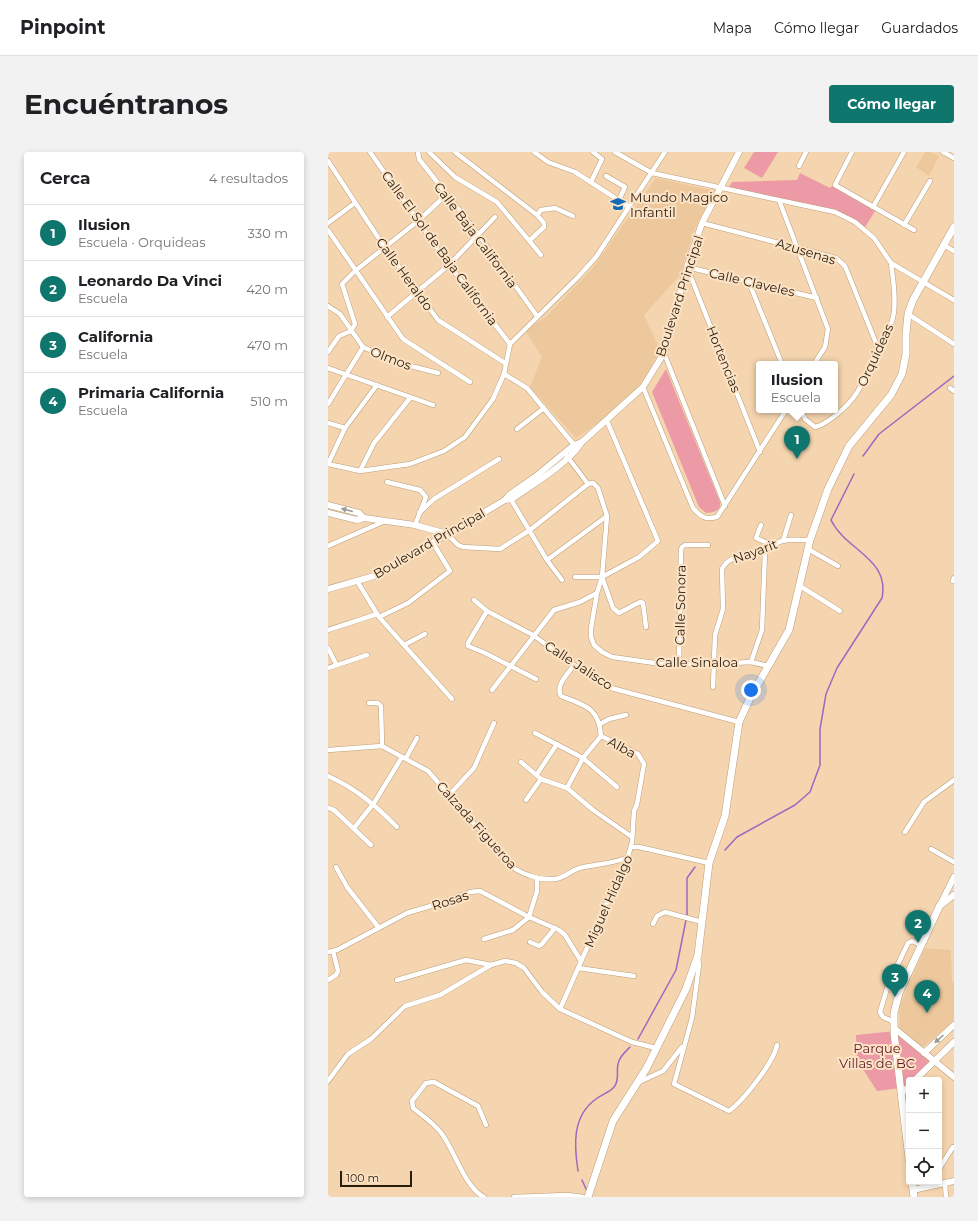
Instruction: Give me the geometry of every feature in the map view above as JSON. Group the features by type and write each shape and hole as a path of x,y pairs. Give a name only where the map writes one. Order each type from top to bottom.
{"main road":[{"path":"588,1197 613,1121 639,1082 686,989 698,955 710,863 725,816 739,722 768,666 789,630 810,540 828,489 849,446 891,395 902,374 906,354 908,314 922,281 954,227"},
{"path":"906,1120 901,1094 894,1025 899,993 940,905"}],"street":[{"name":"Calle El Sol de Baja California","path":"370,152 449,265 510,344"},
{"name":"Calle Baja California","path":"418,152 420,159 446,195 478,234 537,316"},
{"path":"429,152 455,177 497,202 541,255"},
{"path":"455,152 537,215 544,223 544,227 530,240"},
{"path":"534,152 548,162 575,172 629,207"},
{"path":"591,182 602,159 592,152"},
{"path":"615,152 652,173 721,189 836,212 855,222 874,238 891,263 954,300"},
{"path":"377,385 345,428 328,464 360,471 410,464 444,451 465,437 493,399 504,374 510,344 596,258 665,152"},
{"name":"Boulevard Principal","path":"328,589 380,573 508,498 567,455 607,421 643,387 664,353 687,267 702,223 739,152"},
{"path":"798,166 806,152"},
{"path":"852,152 835,185 914,230"},
{"path":"872,207 904,152"},
{"path":"943,152 954,158"},
{"name":"Calle Heraldo","path":"328,161 385,248 438,320 505,363"},
{"path":"606,176 625,187 619,200"},
{"path":"904,225 930,181"},
{"path":"328,352 339,336 351,332 355,324 342,284 355,271 418,221 446,195"},
{"path":"779,200 828,328 825,347 816,361"},
{"path":"328,223 355,203"},
{"path":"537,215 541,210 555,208 573,216"},
{"path":"387,317 449,265 495,216"},
{"name":"Azusenas","path":"702,223 836,258 846,266 878,348"},
{"path":"328,230 403,340 470,382"},
{"path":"944,245 954,251"},
{"name":"Orquideas","path":"838,413 849,404 863,385 878,348 889,332 894,313 895,295 891,263"},
{"name":"Calle Claveles","path":"687,267 748,280 817,298"},
{"name":"Hortencias","path":"687,267 760,452"},
{"path":"748,280 781,361"},
{"name":"Olmos","path":"328,306 340,314 351,332 364,348 399,363 438,373"},
{"path":"908,314 954,344"},
{"path":"328,404 364,348"},
{"path":"664,353 724,506"},
{"path":"328,368 347,376 433,405"},
{"path":"504,374 527,388 576,447"},
{"path":"643,387 693,508 700,517 708,519 717,517 784,413"},
{"path":"360,471 374,443 410,398"},
{"path":"517,429 544,408"},
{"name":"Orquideas","path":"802,413 805,419 815,427 823,425 838,413"},
{"path":"575,577 602,577 639,557 658,541 607,421"},
{"path":"328,423 345,428"},
{"path":"567,455 588,484"},
{"path":"419,513 434,499 499,459"},
{"path":"387,482 420,490 424,493 426,497 415,525"},
{"path":"328,513 357,520 364,518 415,525 447,534 458,545 463,547 500,549 530,530 588,484 593,483 598,488 607,516 546,560"},
{"path":"508,498 530,530 546,560 562,580"},
{"path":"328,505 358,513 364,518"},
{"path":"783,541 791,515"},
{"name":"Calle Sinaloa","path":"607,516 602,577 597,593 591,637 594,645 602,652 618,658 662,664 751,662 768,666"},
{"path":"328,546 385,521"},
{"path":"761,525 756,538 772,545"},
{"name":"Nayarit","path":"714,664 715,635 723,609 722,569 725,564 732,559 765,551 772,545 783,541 810,540"},
{"path":"328,630 378,616 408,603 450,571 433,543"},
{"name":"Calle Sonora","path":"679,664 682,547 685,545 708,545"},
{"path":"808,549 838,566"},
{"path":"751,662 762,630 765,551"},
{"path":"602,577 612,608 619,613 640,602 643,603 646,627"},
{"path":"357,581 378,616 452,699"},
{"path":"800,586 840,611"},
{"path":"492,690 554,610 580,602 597,593"},
{"name":"Calle Jalisco","path":"474,600 487,611 534,635 574,665 611,688 739,722"},
{"path":"487,611 468,643 468,646 485,653 536,680"},
{"path":"404,645 425,634"},
{"path":"328,648 336,664"},
{"path":"328,668 366,655"},
{"path":"714,664 714,687"},
{"path":"574,665 559,686 558,692 560,696 588,706 600,724 601,736"},
{"path":"328,750 382,746 382,706 378,703 369,702"},
{"path":"600,724 609,719 626,715"},
{"path":"449,795 474,768 494,723"},
{"path":"535,733 583,758 617,787"},
{"name":"Alba","path":"567,788 583,758 601,736 638,754 644,764"},
{"path":"354,828 374,803 417,738"},
{"path":"537,774 557,744"},
{"name":"Calzada Figueroa","path":"382,746 428,771 511,866 519,872 537,878 555,879 578,868 626,858"},
{"path":"521,762 537,774 541,779 567,788 593,810 632,837"},
{"name":"Miguel Hidalgo","path":"560,1009 631,847 633,821 644,764"},
{"path":"328,776 346,784 374,803 397,827"},
{"path":"526,800 541,779"},
{"path":"905,832 924,802 954,780"},
{"path":"328,808 334,810 371,845"},
{"path":"631,847 639,846 710,863"},
{"path":"931,849 954,862"},
{"path":"336,867 347,887 378,928"},
{"path":"940,905 954,877"},
{"path":"484,939 512,930 529,917 537,891 537,878"},
{"name":"Rosas","path":"330,951 407,913 475,891 486,894 529,917 555,928 565,935 581,961"},
{"path":"940,905 953,897 947,892"},
{"path":"653,924 657,916 661,913 702,922"},
{"path":"530,942 538,946 541,945 555,928"},
{"path":"921,945 912,942 908,943 883,997 880,1012 883,1017 954,1077"},
{"path":"328,980 336,976 338,971 330,951"},
{"path":"698,955 699,965 692,1018 674,1084 729,1111 761,1076 776,1053 777,1045"},
{"path":"397,980 466,960 491,965"},
{"path":"328,1081 348,1054 371,1039 405,1006 440,996 491,965 505,961 516,963 530,973 542,992 560,1009 632,1042 656,1048"},
{"path":"578,968 634,976"},
{"path":"924,1053 954,1025"},
{"path":"918,1077 935,1060 951,1048 954,1042"},
{"path":"639,1082 663,1071 684,1044"},
{"path":"484,1197 477,1194 469,1184 455,1153 442,1133 413,1108 412,1101 426,1083 434,1082 478,1106 486,1125"},
{"path":"901,1094 906,1089"},
{"path":"942,1164 953,1148"},
{"path":"946,1197 945,1184 954,1181"},
{"path":"913,1193 928,1185"},
{"path":"514,1197 567,1195 583,1197"}],"shaded area":[{"path":"925,152 931,152 939,156 929,176 916,167"},
{"path":"656,178 715,191 694,230 680,275 644,315 660,350 646,375 638,388 600,422 576,438 530,387 542,357 525,330 546,317 592,269"},
{"path":"925,948 951,950 952,981 954,983 954,1021 923,1047 899,1030 900,1005"}],"green space":[{"path":"754,152 778,152 762,178 744,168"},
{"path":"800,173 830,188 832,186 875,211 864,229 837,212 728,189 732,182 797,180"},
{"path":"666,369 720,502 720,507 715,511 706,513 699,507 652,392"},
{"name":"Parque Villas de BC","path":"895,1031 935,1062 920,1077 906,1077 906,1087 877,1091 857,1060 856,1035"}],"waterway":[{"path":"863,456 879,434 954,376"},
{"path":"725,850 737,837 795,805 810,792 820,765 820,729 826,694 837,668 882,598 883,584 880,573 865,556 846,540 831,520 854,474"},
{"path":"687,916 687,878 695,867"},
{"path":"638,1039 676,970 686,920"},
{"path":"578,1171 576,1132 582,1114 598,1097 610,1091 614,1087 617,1082 619,1061 622,1055 630,1047"},
{"path":"582,1180 587,1191"}],"place":[{"name":"Mundo Magico Infantil","path":"618,204"},
{"name":"Ilusion","path":"797,459"},
{"name":"Leonardo Da Vinci","path":"918,943"},
{"name":"California","path":"895,997"},
{"name":"Primaria California","path":"927,1013"}]}
